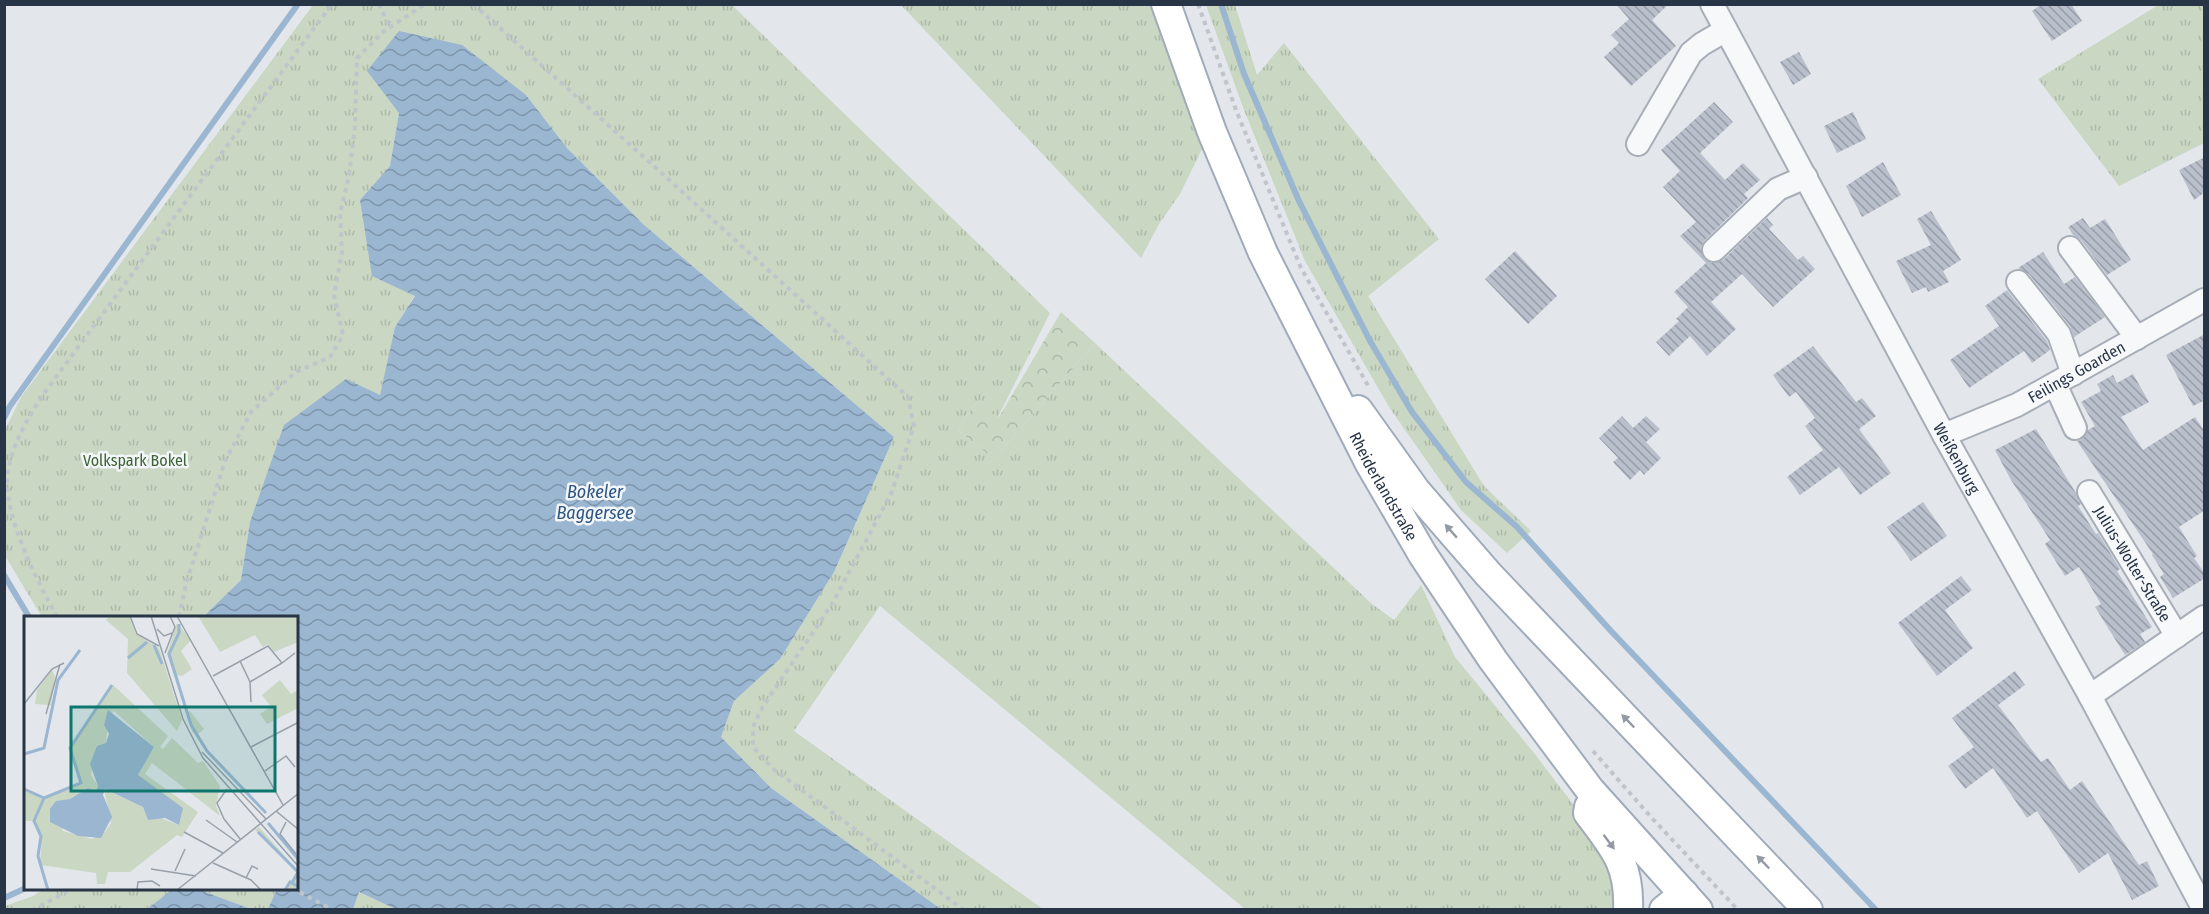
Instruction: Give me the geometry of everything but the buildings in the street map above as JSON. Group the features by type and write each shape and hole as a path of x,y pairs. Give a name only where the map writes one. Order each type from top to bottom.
{"main road":[{"name":"Rheiderlandstraße","path":"1166,4 1212,132 1259,242 1370,464 1423,555 1493,660 1590,790 1682,904"},
{"path":"1324,372 1366,419 1416,491 1490,575 1808,909"},
{"path":"1590,790 1588,813 1619,855 1626,879 1628,909"}],"street":[{"name":"Weißenburg","path":"1712,4 1944,435 2090,696 2204,909"},
{"path":"1638,144 1691,53 1726,30"},
{"path":"1714,250 1778,189 1806,177"},
{"path":"2070,248 2137,338"},
{"path":"2018,282 2059,334 2064,379 2075,428"},
{"name":"Feilings Goarden","path":"1944,435 2017,405 2205,300"},
{"name":"Julius-Wolter-Straße","path":"2089,492 2177,636"},
{"name":"Julius-Wolter-Straße","path":"2090,696 2205,617"}],"path":[{"path":"57,616 18,535 7,492 8,470 25,423 45,392 332,4"},
{"path":"379,4 390,27"},
{"path":"179,616 186,584 225,461 251,411 296,372 330,357 343,336 334,295 342,252 340,213 349,176 355,126 358,88 357,58 390,27 425,4"},
{"path":"472,4 908,397 914,426 891,494 832,604 762,708 753,727 753,747 772,768 964,909"},
{"path":"32,909 70,890"},
{"path":"296,890 333,909"}],"green space":[{"path":"2160,4 2204,5 2204,143 2119,186 2038,79"},
{"name":"Volkspark Bokel","path":"313,5 732,5 1050,313 998,417 978,399 958,430 994,459 1095,343 1372,604 1394,620 1421,585 1455,657 1534,753 1602,842 1611,859 1617,909 1245,909 880,606 794,731 1043,909 941,909 771,788 721,737 734,701 780,659 834,572 894,437 643,224 567,148 526,95 399,113 390,166 360,200 415,295 395,327 380,396 250,522 241,580 204,616 41,616 5,556 4,432 21,397"},
{"path":"901,5 1151,5 1202,149 1180,194 1159,224 1141,258"},
{"path":"1206,5 1235,5 1257,75 1284,43 1439,239 1368,296 1484,486 1531,531 1507,553 1461,510 1389,407 1305,261 1244,110"},
{"path":"1061,312 1095,343 994,459 958,430 978,399 999,417"},
{"path":"42,890 172,890 147,909 5,909 5,906 33,896"},
{"path":"200,890 277,890 268,910 251,909"},
{"path":"358,892 398,909 353,910"}],"water":[{"name":"Bokeler Baggersee","path":"399,31 462,45 526,95 567,148 643,224 894,437 834,572 780,659 734,701 721,737 771,788 941,909 398,910 359,892 353,909 268,909 277,890 298,890 298,616 204,616 241,580 250,522 284,425 346,379 380,395 395,327 415,296 372,276 360,200 390,166 399,113 367,71"},
{"path":"172,890 200,890 251,909 147,909"}],"waterway":[{"path":"4,418 10,406 298,4"},
{"path":"1221,4 1244,74 1299,201 1370,341 1412,412 1466,482 1516,526 1611,631 1876,910"},
{"path":"4,575 28,616"},
{"path":"4,898 24,889"}]}
